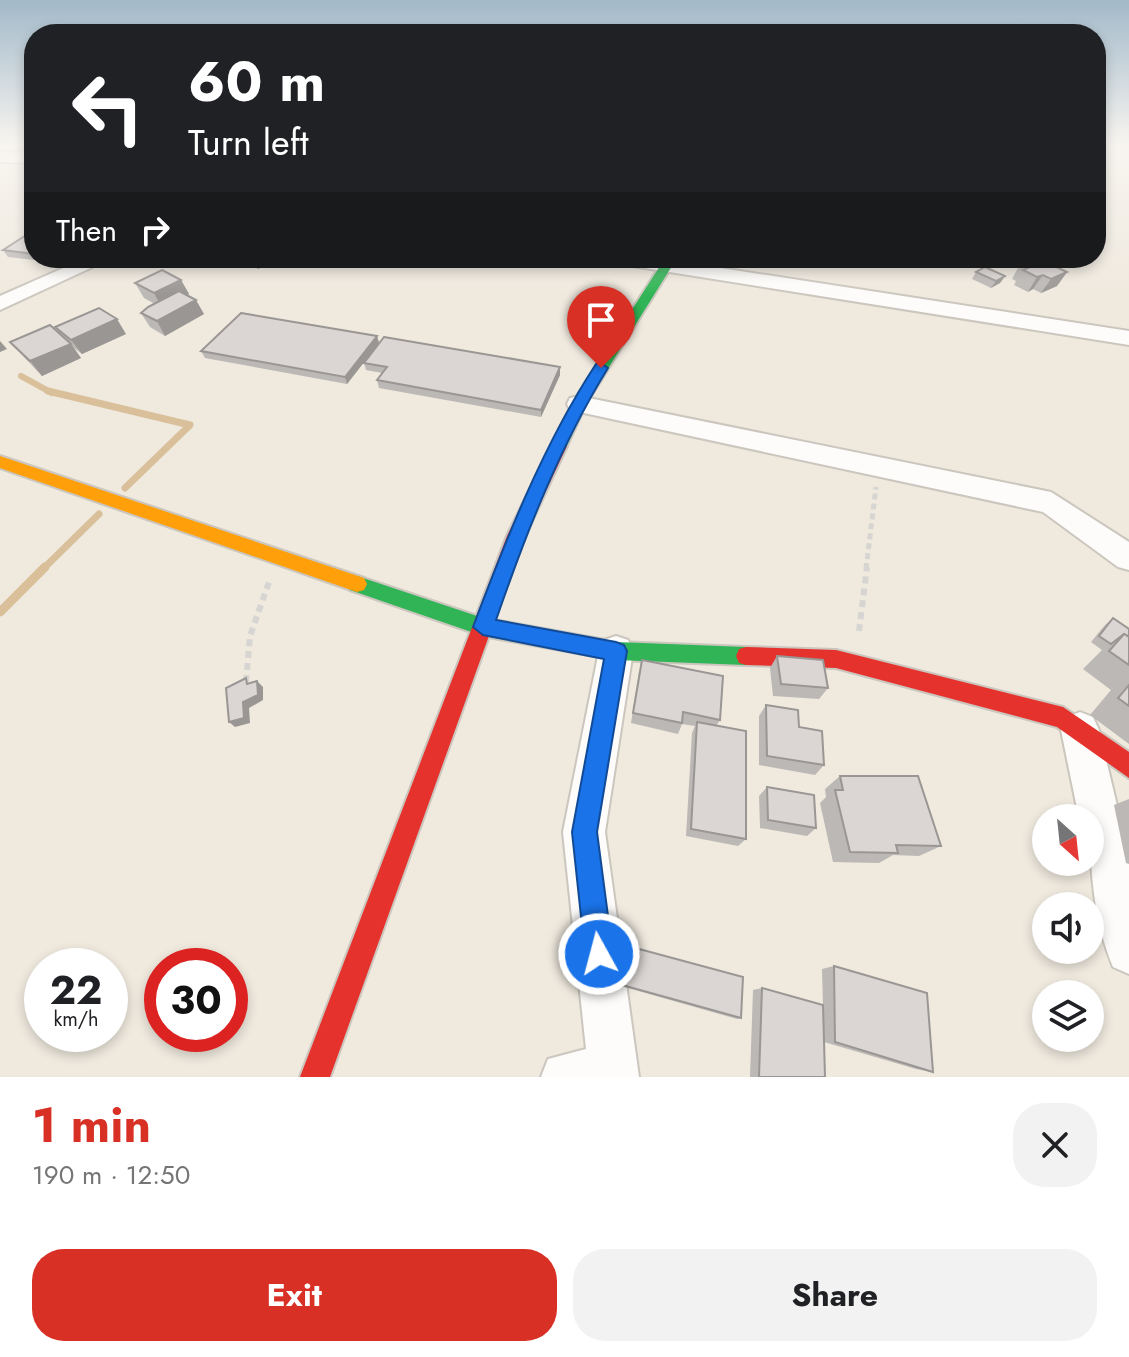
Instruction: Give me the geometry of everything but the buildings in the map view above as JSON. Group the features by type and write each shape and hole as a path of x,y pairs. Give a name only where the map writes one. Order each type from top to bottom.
{"street":[{"path":"0,304 80,268"},
{"path":"315,1077 516,536 579,404 665,268"},
{"path":"699,268 1129,338"},
{"path":"579,404 1051,503 1129,558"},
{"path":"0,462 483,627 616,651 836,659 1063,718 1129,766"},
{"path":"614,1077 584,832 616,651"},
{"path":"1080,730 1129,951"},
{"path":"566,1077 583,1073 591,1077"}],"path":[{"path":"854,664 877,499 874,466"},
{"path":"246,682 250,636 279,558"}],"waterway":[{"path":"21,376 49,391"},
{"path":"49,391 190,425 125,488"},
{"path":"43,569 99,514"},
{"path":"0,612 43,569"}],"traffic: fast":[{"path":"559,446 579,404 665,268"},
{"path":"357,584 483,627 616,651 746,656"}],"traffic: slow":[{"path":"0,462 357,584"}],"traffic: jam":[{"path":"315,1077 516,536 559,446"},
{"path":"746,656 836,659 1063,718 1129,766"}],"route":[{"path":"599,954 584,832 616,651 483,627 516,536 579,404 601,368"}]}
